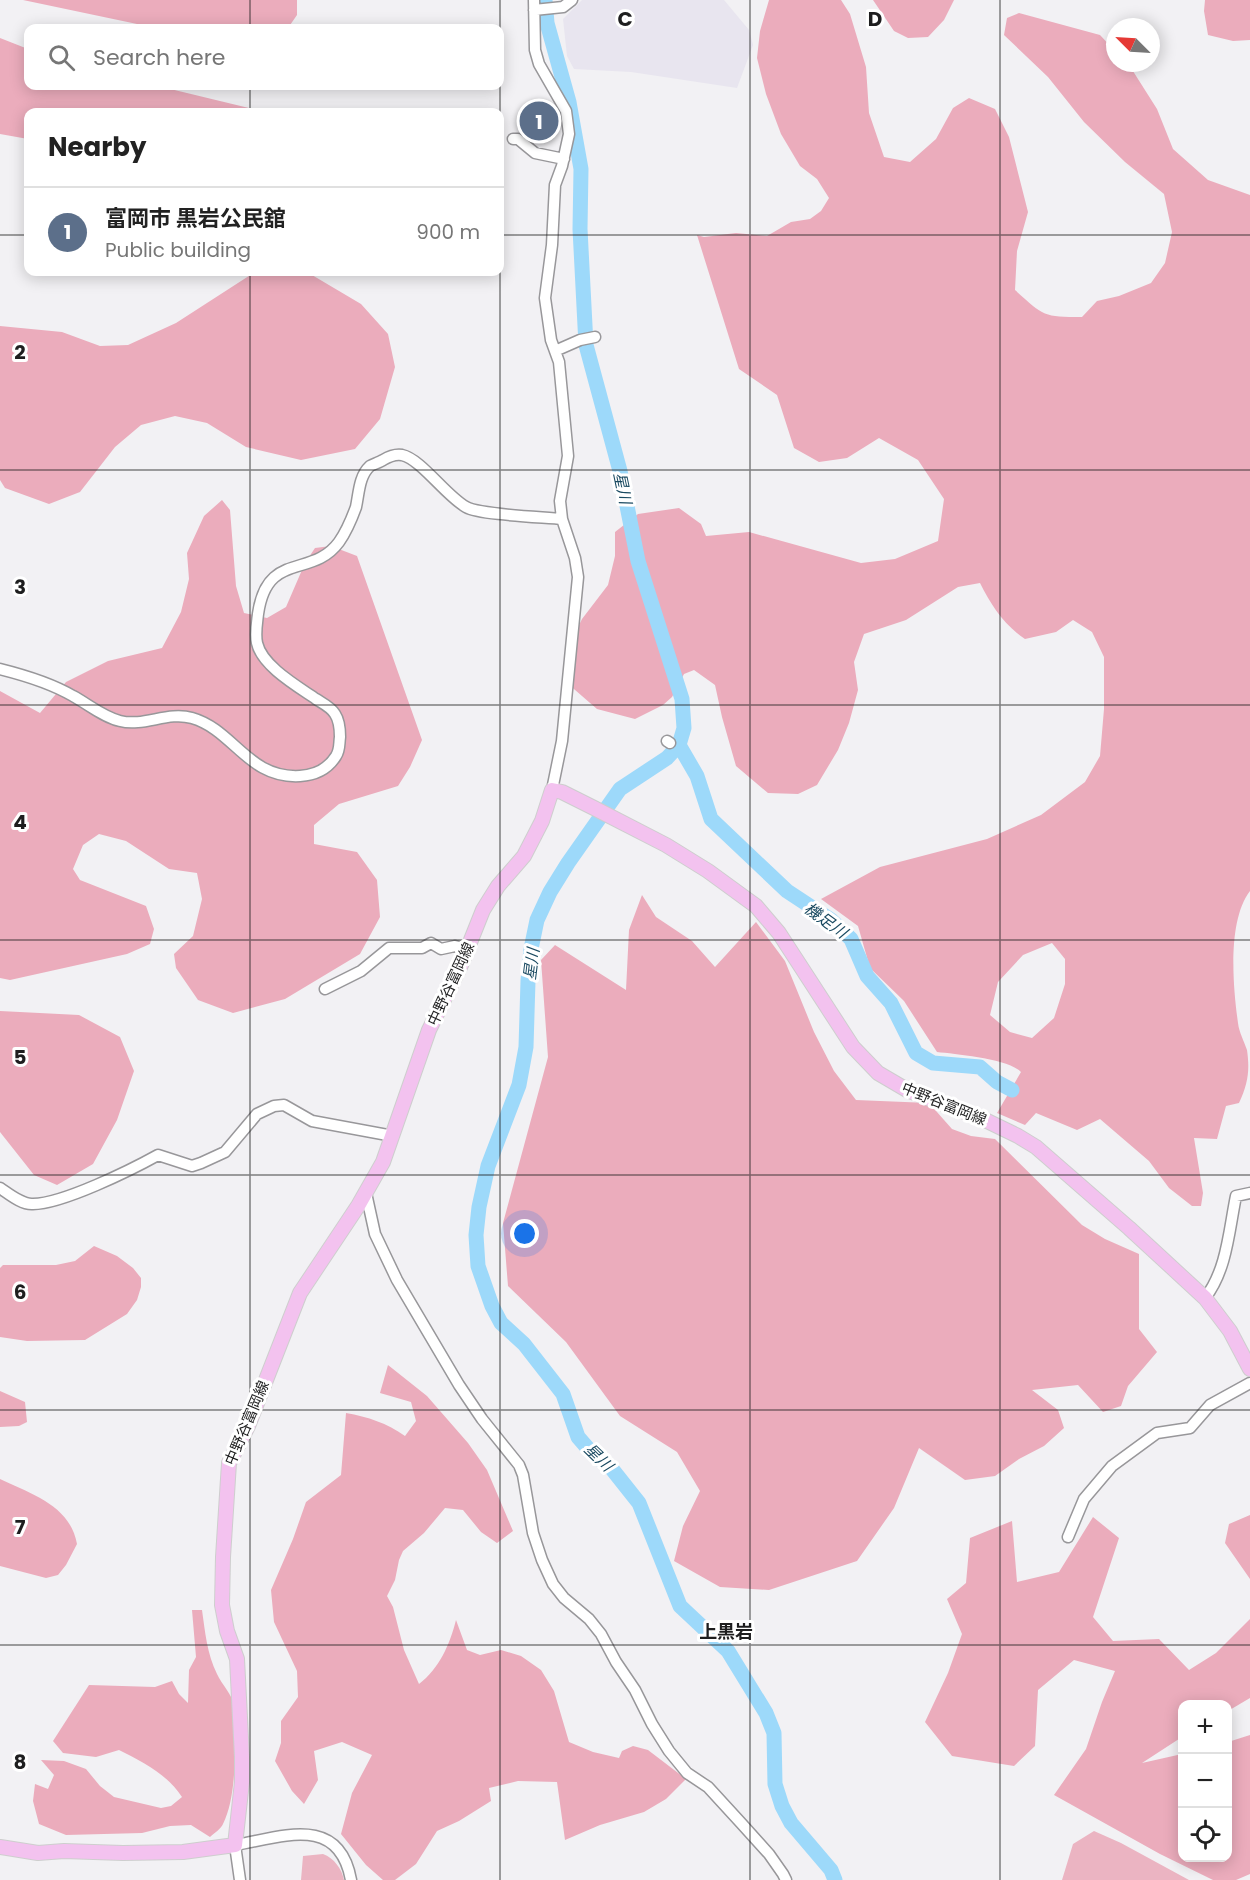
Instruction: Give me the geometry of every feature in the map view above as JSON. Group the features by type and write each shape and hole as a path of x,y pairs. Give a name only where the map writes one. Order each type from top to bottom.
{"main road":[{"name":"中野谷富岡線","path":"235,1845 242,1782 237,1659 225,1625 222,1605 229,1462 248,1426 300,1293 366,1193 383,1161 433,1018 468,949 489,898 524,856 542,821 552,790 562,792 674,850 708,871 756,906 779,933 854,1047 878,1073 907,1090 983,1119 1036,1147 1205,1298 1230,1331 1250,1370"},
{"path":"0,1847 38,1852 123,1853 183,1852 235,1845"}],"street":[{"path":"552,790 562,741 578,577 575,558 562,519 560,501 568,456 562,386 547,321 545,298 552,245 555,185 569,134 566,111 539,64 535,51 535,6 563,7 572,0"},
{"path":"513,139 518,139 535,153 564,159"},
{"path":"555,351 580,340 595,337"},
{"path":"0,669 71,694 120,722 136,723 185,716 195,718 210,726 257,765 273,774 288,777 318,772 331,764 339,751 340,727 336,714 281,674 265,658 257,644 260,606 268,585 278,573 314,562 338,544 356,507 361,481 370,467 388,457 401,455 413,460 454,499 468,509 562,519"},
{"path":"325,989 361,971 389,948 422,948 431,943 441,949 455,946 468,949"},
{"path":"0,1188 31,1205 70,1195 158,1155 192,1166 225,1152 257,1114 274,1106 285,1105 312,1121 393,1136"},
{"path":"366,1193 375,1234 397,1280 459,1385 482,1419 519,1465 523,1475 533,1533 553,1584 564,1598 589,1618 601,1634 669,1751 687,1773 708,1787 741,1823 769,1854 786,1880"},
{"path":"1205,1298 1219,1277 1236,1196 1250,1194"},
{"path":"1068,1537 1083,1499 1112,1466 1157,1433 1190,1428 1210,1405 1250,1383"},
{"path":"240,1880 235,1845 302,1833 321,1836 335,1845 344,1858 351,1880"}],"shaded area":[{"path":"23,0 297,0 297,15 291,24 137,24"},
{"path":"582,0 724,0 749,30 753,45 737,88 631,72 574,69 567,56 563,19"},
{"path":"769,0 841,0 850,14 866,67 869,113 884,157 910,162 936,139 953,108 969,98 995,109 1009,137 1028,212 1017,251 1015,290 1039,310 1051,315 1082,317 1097,301 1119,296 1151,283 1165,263 1172,232 1164,194 1125,162 1084,122 1048,77 1004,35 1007,18 1019,13 1100,35 1106,41 1106,72 1134,72 1157,109 1173,149 1208,180 1250,195 1250,891 1238,919 1234,955 1238,1023 1247,1050 1248,1071 1239,1103 1226,1106 1217,1139 1194,1138 1203,1193 1201,1206 1192,1206 1169,1188 1149,1161 1100,1119 1077,1130 1036,1113 1025,1125 997,1113 1021,1072 1015,1067 994,1060 937,1052 904,1001 870,968 858,926 821,899 880,867 987,839 1041,815 1085,782 1100,756 1104,709 1104,657 1092,632 1073,620 1056,632 1025,639 999,614 980,583 958,587 906,620 864,634 854,662 858,690 849,723 838,750 817,785 798,794 768,793 736,766 715,685 694,670 684,674 672,697 663,705 635,719 597,709 567,683 565,654 582,619 608,585 615,556 615,532 638,514 679,508 701,524 706,536 749,532 861,563 895,559 938,541 944,499 918,460 879,438 847,458 819,462 794,448 777,395 739,369 697,235 704,237 736,233 767,236 791,222 810,219 821,211 829,198 817,179 800,166 781,134 766,94 757,58 760,31","holes":["1052,943 1065,959 1065,984 1054,1018 1032,1038 1010,1032 990,1015 998,982 1023,955"]},
{"path":"873,0 954,0 944,20 928,37 908,38 894,31"},
{"path":"1205,0 1250,0 1250,40 1233,41 1208,35 1204,11"},
{"path":"0,38 24,47 24,90 175,90 249,108 24,108 24,138 0,134"},
{"path":"249,276 314,276 361,304 388,334 395,367 380,419 355,449 301,460 246,447 207,423 175,416 141,425 115,447 80,492 49,504 5,488 0,480 0,326 62,332 100,346 128,345 176,323"},
{"path":"222,500 230,510 236,586 244,613 267,618 286,607 305,563 315,548 331,546 357,556 422,740 410,767 398,786 339,804 314,825 314,844 357,852 377,880 380,917 360,954 285,999 233,1013 198,1000 176,968 174,954 193,936 202,899 197,873 169,869 126,841 99,834 83,845 73,869 80,880 146,906 154,929 150,944 127,954 10,980 0,978 0,691 40,713 66,682 108,661 162,648 181,612 189,579 187,553 204,516"},
{"path":"642,895 656,917 692,941 715,967 756,922 785,961 814,1032 834,1071 856,1100 929,1103 952,1129 971,1136 995,1139 1082,1225 1105,1239 1139,1254 1139,1329 1157,1352 1128,1386 1121,1406 1103,1412 1078,1385 1032,1390 1058,1410 1064,1428 1044,1446 1019,1459 995,1476 965,1480 919,1448 894,1508 857,1561 769,1590 720,1587 674,1561 683,1526 700,1491 677,1452 620,1416 566,1342 508,1286 503,1223 548,1057 541,960 555,945 626,990 629,930"},
{"path":"0,1011 79,1015 120,1037 134,1071 117,1120 93,1164 57,1185 34,1175 0,1132"},
{"path":"94,1246 117,1256 133,1268 141,1278 137,1300 127,1314 85,1340 27,1341 0,1337 0,1268 3,1265 56,1265 75,1261"},
{"path":"388,1365 427,1396 468,1443 487,1470 513,1531 497,1543 481,1532 463,1510 445,1508 424,1533 403,1551 395,1580 387,1596 393,1607 404,1650 419,1684 443,1655 456,1620 467,1650 480,1655 501,1650 521,1656 541,1670 554,1691 569,1742 593,1752 619,1758 622,1751 633,1746 648,1750 686,1779 666,1799 644,1812 600,1825 565,1840 557,1782 518,1781 489,1788 491,1801 459,1821 437,1831 416,1864 395,1880 383,1880 366,1865 341,1834 352,1793 372,1755 342,1742 314,1751 318,1780 304,1804 292,1791 275,1761 281,1743 281,1721 298,1697 297,1671 274,1622 271,1590 306,1502 341,1475 346,1413 377,1421 405,1436 416,1421 411,1402 380,1393"},
{"path":"0,1391 25,1402 27,1422 19,1426 0,1427"},
{"path":"0,1479 48,1502 58,1510 73,1531 77,1544 58,1575 46,1578 0,1566"},
{"path":"1250,1515 1250,1579 1225,1543 1229,1524"},
{"path":"1093,1517 1119,1538 1093,1617 1113,1641 1159,1639 1189,1670 1216,1653 1250,1619 1250,1698 1232,1709 1232,1700 1178,1700 1178,1740 1142,1763 1178,1755 1178,1862 1232,1862 1232,1741 1250,1735 1250,1874 1236,1880 1213,1880 1160,1854 1054,1795 1086,1749 1115,1671 1074,1660 1038,1690 1035,1746 1014,1766 952,1756 925,1722 948,1673 962,1634 947,1599 966,1583 970,1538 1012,1521 1017,1582 1059,1572"},
{"path":"192,1610 202,1610 211,1659 235,1707 233,1782 228,1812 222,1826 210,1837 191,1825 170,1826 142,1833 66,1835 39,1824 33,1801 35,1784 48,1789 54,1775 41,1760 64,1761 86,1769 100,1786 114,1797 161,1808 171,1806 182,1797 162,1775 119,1750 96,1757 63,1753 53,1741 89,1685 155,1687 172,1681 179,1694 188,1703 189,1670 196,1657"},
{"path":"1094,1831 1189,1880 1062,1880 1073,1844"},
{"path":"323,1854 337,1864 344,1880 301,1880 303,1856"}],"waterway":[{"name":"星川","path":"545,0 547,23 569,102 581,169 580,229 586,345 620,471 638,561 682,699 684,728 679,745 667,758 620,789 568,863 550,892 537,920 528,981 526,1047 519,1085 488,1166 479,1207 476,1235 478,1266 492,1306 501,1323 524,1344 563,1394 578,1437 591,1452 612,1469 639,1503 680,1606 728,1651 766,1713 774,1733 775,1784 782,1806 791,1823 831,1870 835,1880"},
{"name":"機足川","path":"679,745 697,776 711,819 787,891 831,920 851,939 867,976 891,1003 916,1053 933,1063 980,1067 997,1082 1012,1090"}],"place":[{"name":"富岡市 黒岩公民舘","path":"539,121"}],"district":[{"name":"上黒岩","path":"726,1632"}]}
